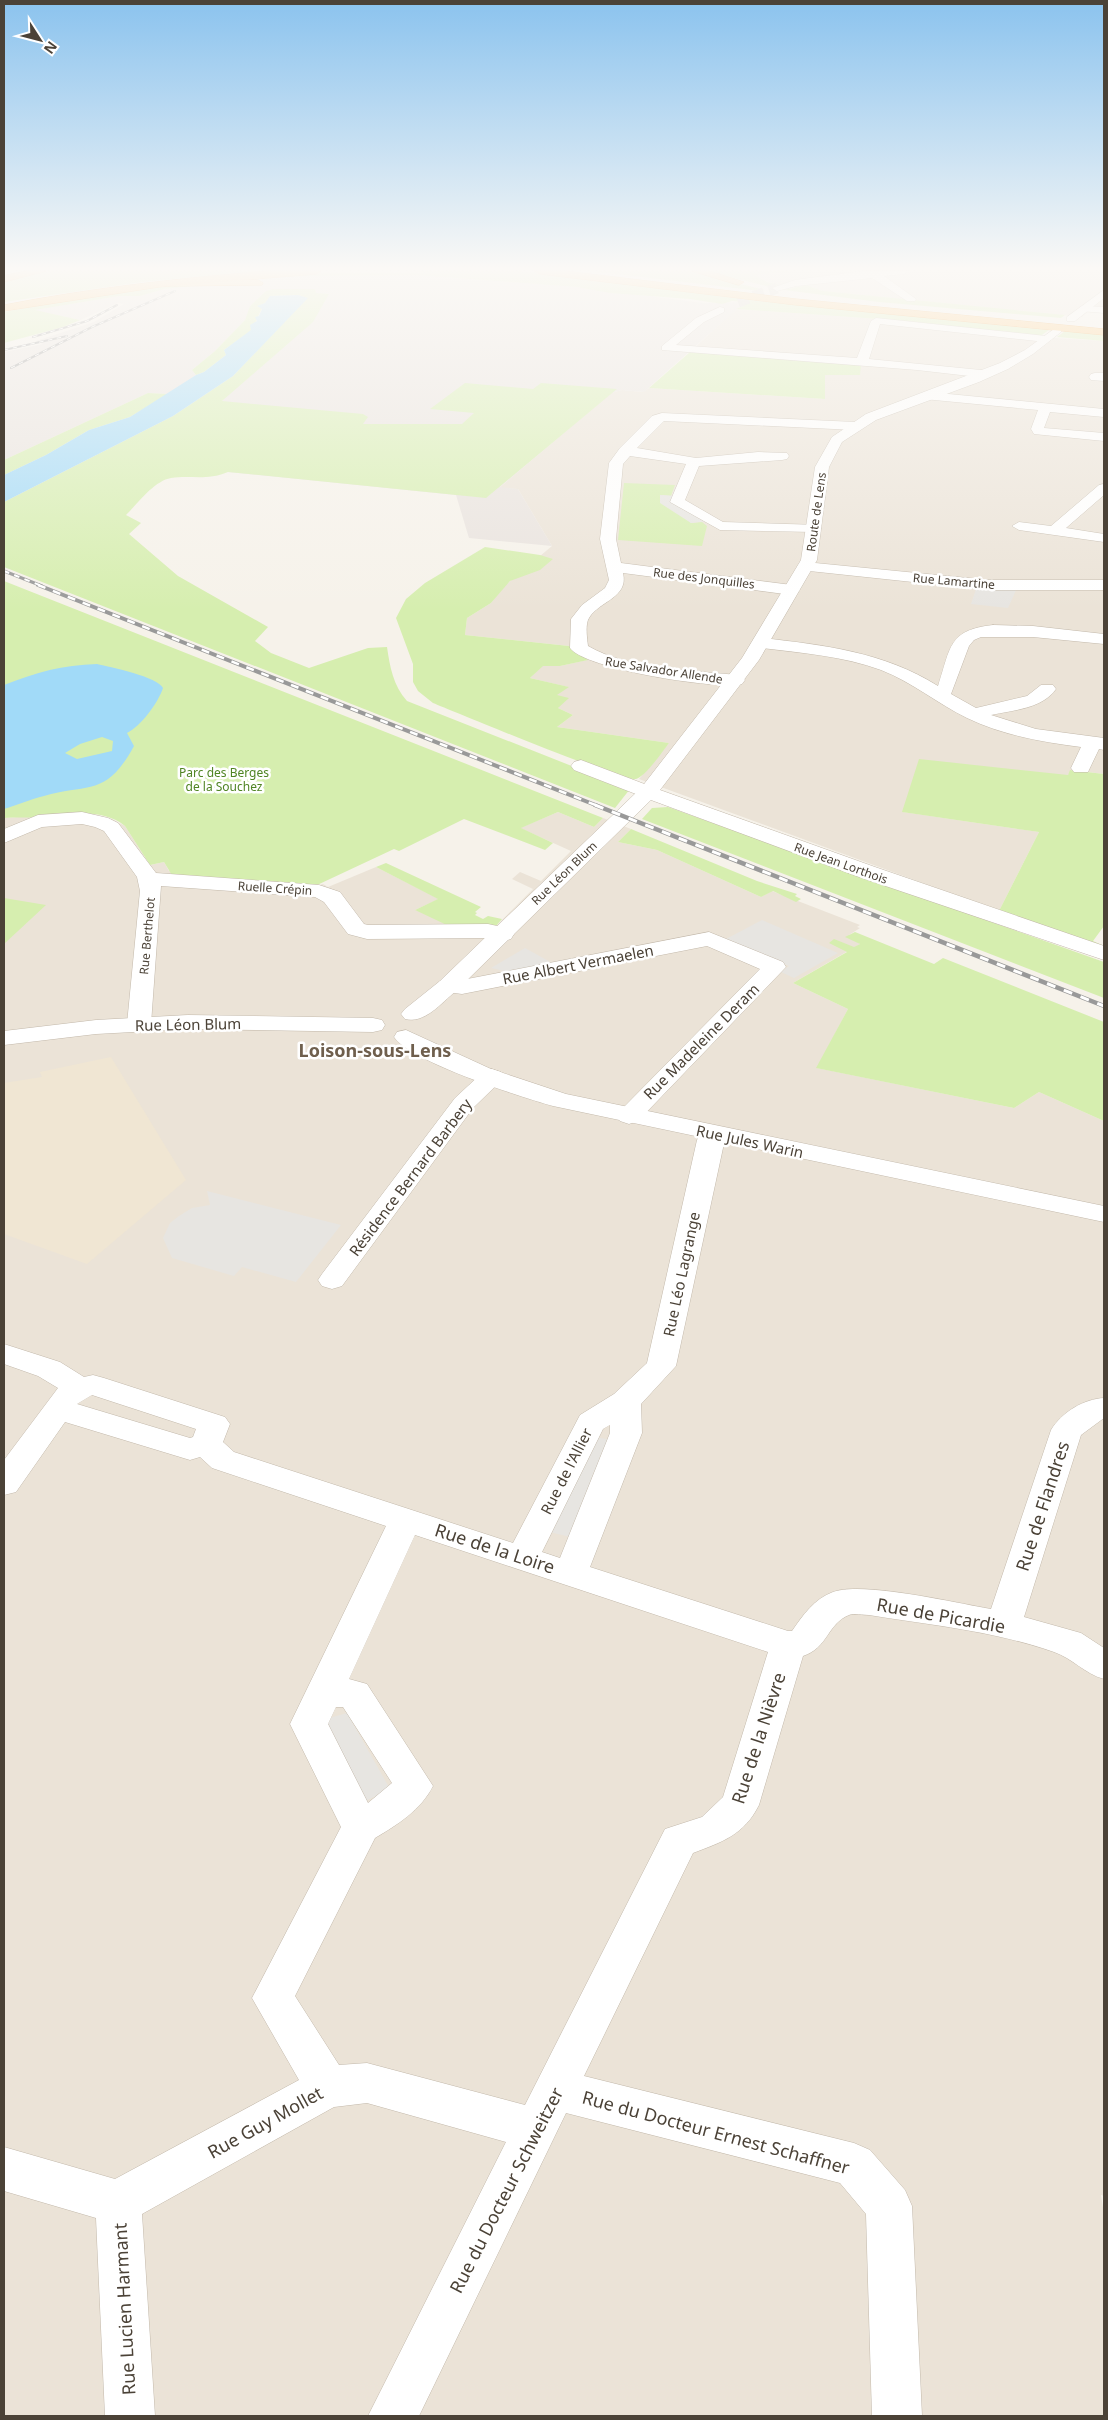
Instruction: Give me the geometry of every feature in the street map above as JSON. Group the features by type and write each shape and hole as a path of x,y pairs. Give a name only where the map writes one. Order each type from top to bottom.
{"street":[{"name":"Route de Lens","path":"648,792 736,680 762,643 810,560 822,467 837,440 855,426 887,410 961,384"},
{"path":"928,396 1104,413"},
{"path":"1045,408 1037,429 1039,431 1104,437"},
{"name":"Rue Salvador Allende","path":"736,680 623,666 598,659 579,648 579,619 588,608 608,595 617,580 608,539 615,484 614,468 625,451 657,419 662,418 855,426"},
{"path":"625,451 696,462 758,456 782,456"},
{"path":"696,462 692,465 677,502 713,524 739,528 814,528"},
{"path":"1055,530 1104,488"},
{"path":"1020,526 1104,538"},
{"name":"Rue des Jonquilles","path":"615,567 792,590"},
{"name":"Rue Lamartine","path":"805,568 988,585 1104,585"},
{"path":"941,694 946,689 952,674 961,644 968,636 978,631 1008,630 1104,639"},
{"path":"762,643 847,655 907,675 972,714 1017,730 1098,744 1081,768"},
{"path":"907,675 939,677 952,674"},
{"path":"972,714 1033,700 1047,689"},
{"name":"Rue Jean Lorthois","path":"581,766 866,872 1104,953"},
{"name":"Rue Léon Blum","path":"4,1038 78,1028 139,1024 374,1025 374,1030 379,1034 396,1038 648,792"},
{"name":"Rue Berthelot","path":"4,837 26,825 56,819 82,818 111,827 148,877 151,891 139,1024"},
{"name":"Ruelle Crépin","path":"149,881 158,879 319,891 332,897 356,929 367,932 488,931 503,934"},
{"name":"Rue Albert Vermaelen","path":"448,986 462,987 709,939 775,967"},
{"name":"Rue Madeleine Deram","path":"629,1116 775,967"},
{"name":"Rue Jules Warin","path":"409,1026 439,1056 492,1078 555,1099 713,1134 1104,1214"},
{"name":"Résidence Bernard Barbery","path":"332,1280 464,1103 492,1078"},
{"name":"Rue Léo Lagrange","path":"625,1401 662,1366 710,1140 713,1134"},
{"path":"4,1354 49,1369 80,1388"},
{"path":"4,1484 66,1397 80,1388 93,1385 214,1424 206,1445 190,1448 58,1409"},
{"path":"571,1573 626,1433 625,1401"},
{"name":"Rue de l'Allier","path":"522,1557 591,1422 625,1401"},
{"name":"Rue de Flandres","path":"1004,1624 1067,1430 1094,1409 1104,1408"},
{"name":"Rue de la Loire","path":"206,1445 223,1460 788,1645"},
{"path":"361,1827 310,1724 406,1519"},
{"name":"Rue de Picardie","path":"788,1645 803,1642 821,1617 843,1602 869,1602 1004,1624 1068,1643 1104,1665"},
{"name":"Rue de la Nièvre","path":"618,1963 678,1841 716,1828 740,1805 788,1645"},
{"path":"325,1692 354,1694 414,1786 386,1812 361,1827 273,1998 328,2087"},
{"name":"Rue du Docteur Schweitzer","path":"393,2416 618,1963"},
{"name":"Rue Guy Mollet","path":"118,2202 328,2087 367,2083 546,2109"},
{"name":"Rue du Docteur Ernest Schaffner","path":"546,2109 854,2165 889,2206 897,2416"},
{"path":"4,2169 118,2202"},
{"name":"Rue Lucien Harmant","path":"118,2202 130,2416"}],"shaded area":[{"path":"4,384 183,384 168,394 148,393 4,460"},
{"path":"239,384 653,384 644,392 622,390 611,393 500,487 518,489 552,546 469,538 456,495 228,472 222,401"},
{"path":"825,384 1104,384 1104,774 1071,770 1068,775 903,812 1039,832 999,911 639,779 669,743 557,727 573,715 558,708 560,704 556,695 568,687 530,678 542,666 560,666 587,660 569,646 465,635 467,618 491,603 503,587 552,546 518,489 499,488 611,393 622,390 643,392 649,388 825,399"},
{"path":"660,495 677,496 708,521 691,523 660,503"},
{"path":"977,586 1017,588 1008,608 971,604"},
{"path":"558,812 594,827 603,818 631,829 618,842 657,850 761,897 772,891 860,925 857,927 860,928 849,935 860,944 793,983 848,1009 817,1068 1014,1108 1039,1092 1104,1121 1104,2196 1101,2195 1104,2214 1104,2416 4,2416 4,818 77,813 112,819 125,826 150,865 164,862 169,871 315,886 323,884 328,887 376,867 439,899 415,910 496,926 533,889 512,879 520,872 541,881 571,851 520,828"},
{"path":"762,920 838,953 794,978 781,972 789,966 726,939"},
{"path":"525,948 554,964 513,973 491,968"},
{"path":"111,1057 186,1180 87,1264 4,1234 4,1083 42,1077 40,1072"},
{"path":"207,1191 341,1225 296,1282 242,1267 234,1276 172,1258 163,1238 170,1223 179,1216 192,1208 210,1205"},
{"path":"584,1435 623,1442 583,1540 537,1529"},
{"path":"347,1713 390,1789 351,1808 309,1724"}],"green space":[{"path":"221,384 242,384 222,401 363,414 368,417 363,424 462,424 474,413 430,409 464,384 533,389 540,384 553,384 617,389 486,498 228,472 206,477 179,477 165,480 158,483 126,515 141,523 129,534 178,576 268,627 255,641 271,653 309,668 368,648 387,647 395,682 407,701 630,789 615,808 4,567 4,502 173,416"},
{"path":"654,384 825,384 825,399 649,388"},
{"path":"148,393 168,394 130,417 89,430 46,455 4,475 4,460"},
{"path":"624,483 675,485 671,496 660,495 691,523 702,522 707,526 702,546 618,540"},
{"path":"485,547 540,555 553,559 540,570 510,581 491,603 467,618 465,635 569,646 588,660 560,666 543,666 530,678 569,687 557,695 569,698 558,708 573,715 557,727 669,743 654,763 640,777 636,779 625,777 540,746 433,703 418,691 413,682 413,664 396,618 406,599 425,583"},
{"name":"Parc des Berges de la Souchez","path":"4,581 603,818 594,827 558,812 521,828 553,843 545,850 464,819 399,851 394,849 315,886 173,877 164,862 150,865 125,826 105,816 72,814 4,818"},
{"path":"919,759 1068,775 1070,770 1104,774 1104,926 1093,941 1104,946 999,911 1039,832 902,812"},
{"path":"668,807 1104,962 1104,998 642,819 652,808"},
{"path":"631,829 757,881 797,894 795,896 801,899 796,902 773,891 761,897 657,850 618,842"},
{"path":"386,863 481,907 475,912 477,913 475,915 483,919 488,916 502,919 496,926 451,927 415,910 438,899 376,867"},
{"path":"4,898 46,905 4,944"},
{"path":"855,932 934,964 943,958 1104,1022 1104,1121 1039,1092 1014,1108 816,1068 848,1009 793,983 847,952 829,943 834,939 854,947 860,944 845,937"}],"water":[{"path":"182,384 221,384 173,416 4,502 4,475 46,455 89,430 130,417"},
{"path":"97,664 153,680 163,688 148,714 127,733 134,746 124,762 115,774 96,785 39,797 4,809 4,685 50,670","holes":["102,737 113,741 112,751 77,759 65,753 80,744"]}],"railway":[{"path":"4,571 42,586"},
{"path":"38,585 598,806"},
{"path":"595,805 1104,1006"}],"district":[{"name":"Loison-sous-Lens","path":"375,1050"}]}
